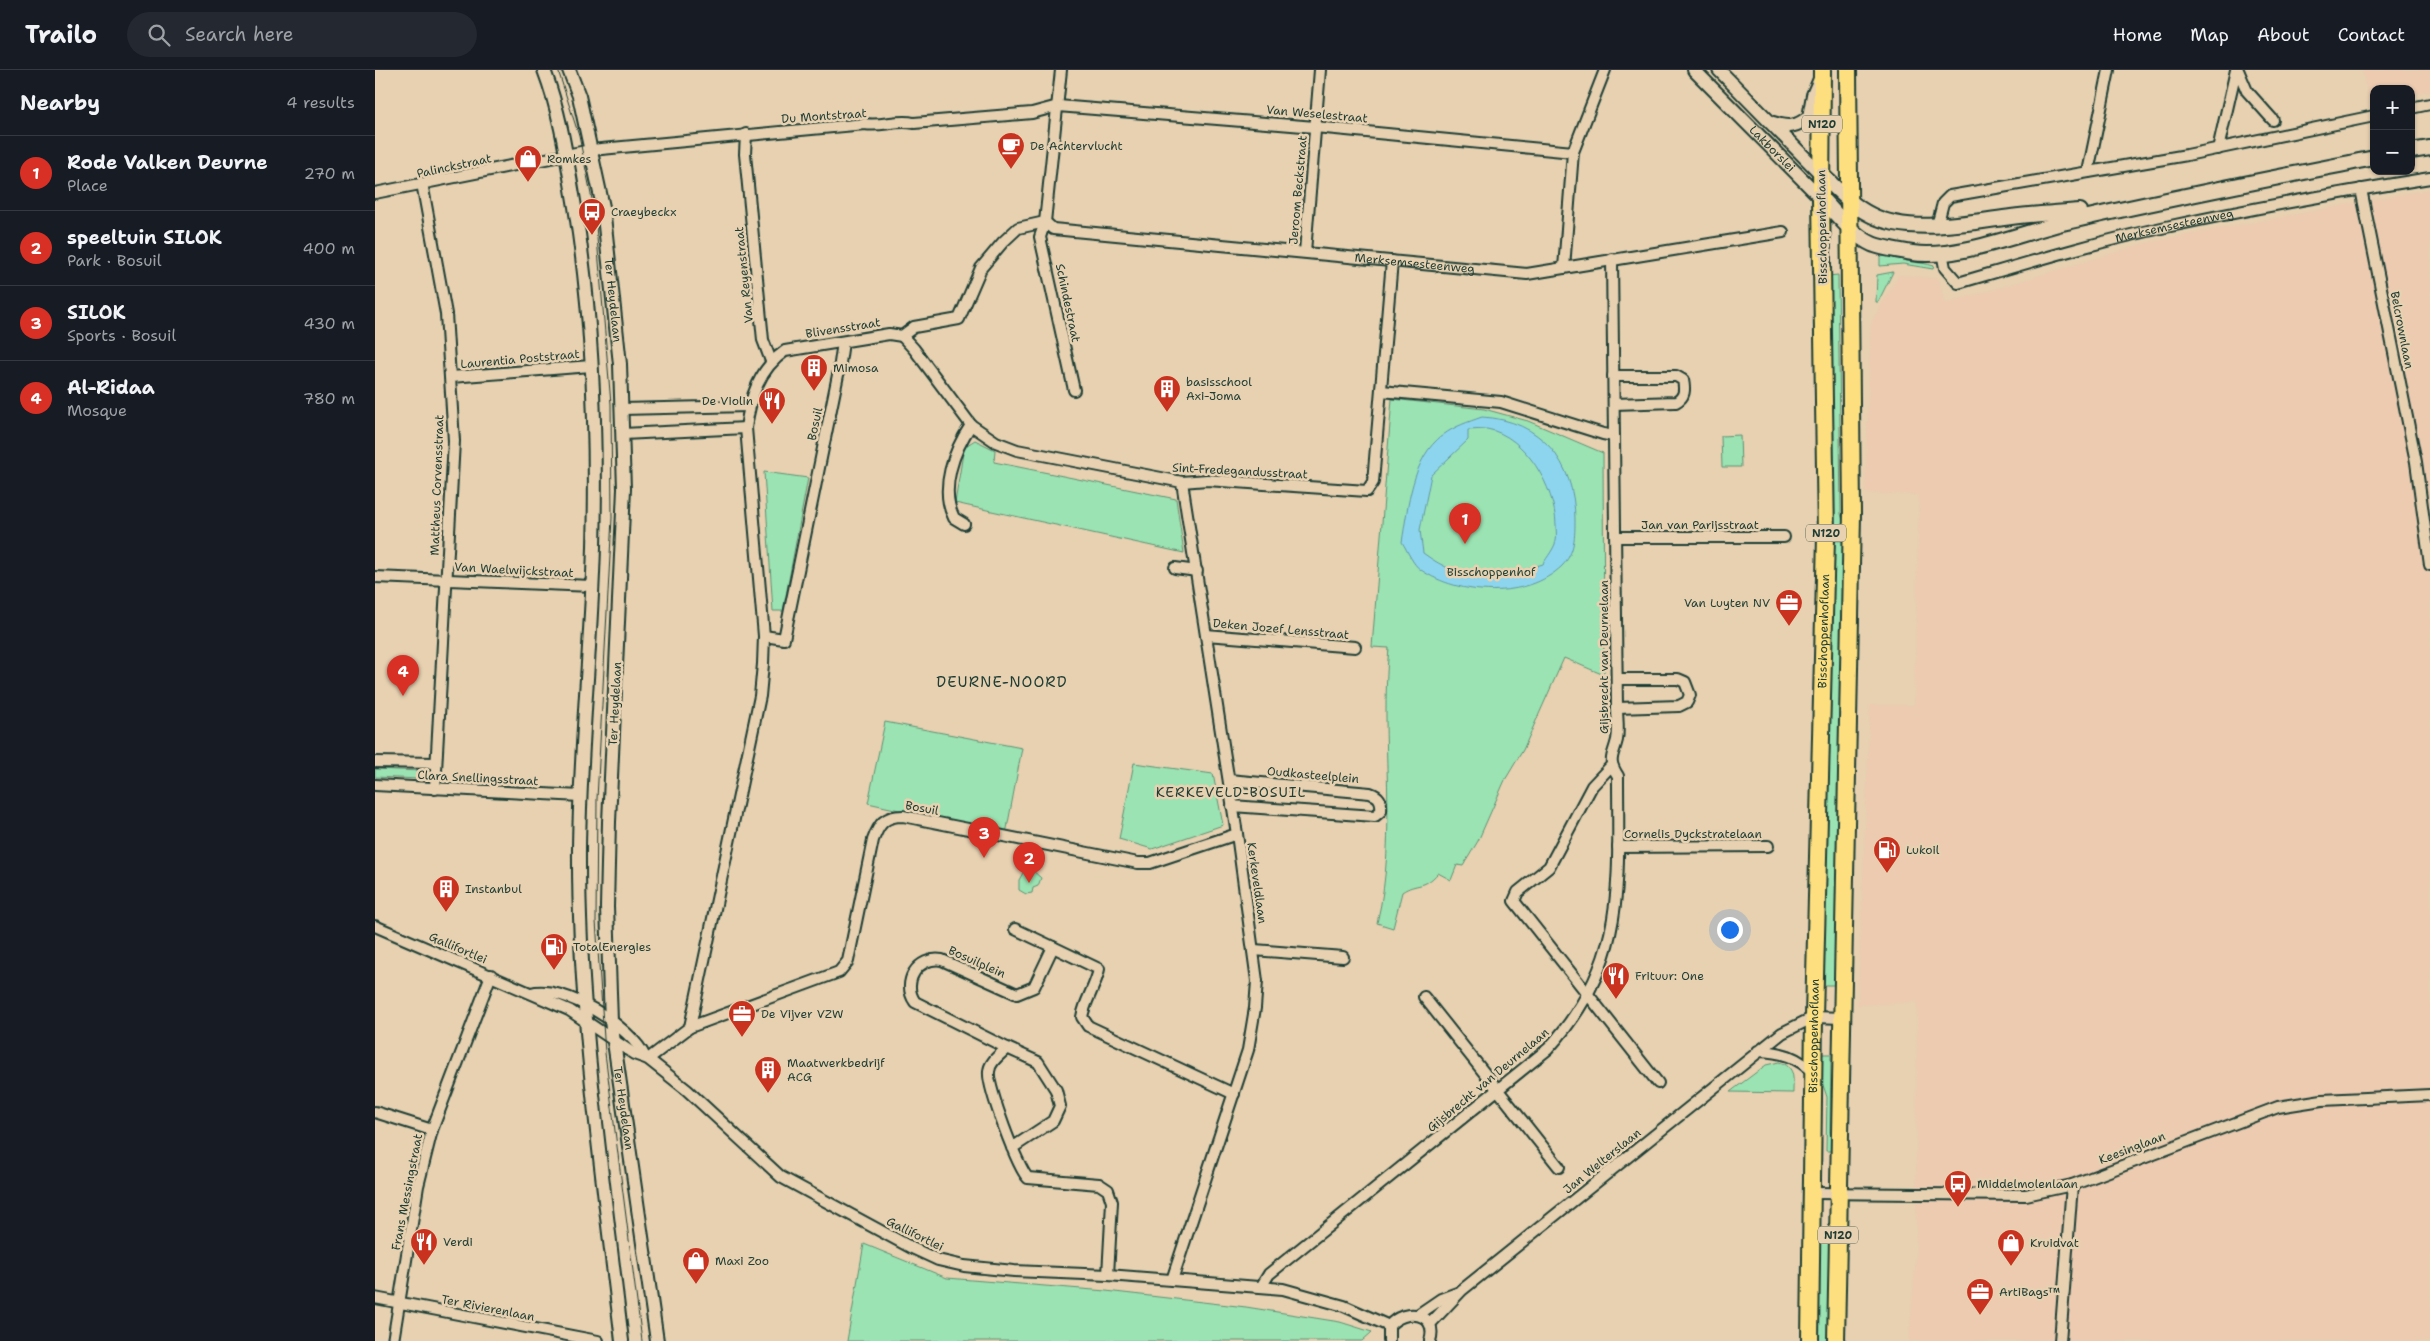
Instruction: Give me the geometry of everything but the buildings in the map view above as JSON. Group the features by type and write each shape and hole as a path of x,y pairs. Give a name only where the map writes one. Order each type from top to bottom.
{"main road":[{"name":"Bisschoppenhoflaan","path":"1836,1341 1852,514 1848,70"},
{"name":"Bisschoppenhoflaan","path":"1810,1341 1814,1017 1826,537 1821,198 1822,72"},
{"path":"2415,151 2430,148"},
{"path":"1850,228 1871,244 1913,253 1943,252 1985,244 2037,229 2131,207 2370,159"},
{"path":"1821,174 1849,202 1881,219 1910,225 1973,224 2011,217 2131,207"},
{"name":"Lakborslei","path":"1821,198 1850,228"}],"street":[{"path":"544,70 558,112 567,155 585,287 591,366 595,488 581,796 580,873 584,1004 622,1341"},
{"name":"Ter Heydelaan","path":"569,70 579,96 603,207 622,409 621,578 607,907 611,1021 612,1040 657,1341"},
{"name":"Schindestraat","path":"1061,70 1045,222 1040,237 1074,390"},
{"name":"Jeroom Beckstraat","path":"1305,252 1320,70"},
{"path":"1563,268 1573,152 1605,70"},
{"name":"Lakborslei","path":"1694,70 1821,198"},
{"name":"Lakborslei","path":"1719,70 1773,122 1821,174"},
{"path":"2088,172 2109,70"},
{"path":"2218,149 2237,70"},
{"path":"2237,70 2247,91 2273,120"},
{"name":"Lakborslei","path":"1773,122 1787,127 1794,126 1809,117 1813,95 1822,72"},
{"path":"1730,107 1743,94"},
{"path":"2415,107 2430,104"},
{"name":"Du Montstraat","path":"591,150 746,134 1032,113 1057,106"},
{"name":"Van Weselestraat","path":"1057,106 1315,127 1573,152"},
{"path":"1937,226 1943,203 1950,196 2218,149 2370,117"},
{"name":"Van Reyenstraat","path":"746,134 745,154 763,340 771,361"},
{"name":"Palinckstraat","path":"375,194 591,150"},
{"name":"Merksemsesteenweg","path":"1943,252 1945,268 1958,283 2048,257 2165,227 2361,189 2430,178"},
{"name":"Mattheus Corvensstraat","path":"422,183 446,314 454,441 435,789"},
{"name":"Belcrownlaan","path":"2361,189 2416,462 2430,565"},
{"name":"Merksemsesteenweg","path":"1045,222 1053,229 1527,274 1783,232"},
{"name":"Blivensstraat","path":"771,361 785,351 889,334 902,336 914,327 959,319 981,268 1003,242 1017,228 1045,222"},
{"name":"Gijsbrecht van Deurnelaan","path":"1261,1287 1269,1274 1317,1234 1548,1049 1568,1027 1589,994 1601,968 1610,939 1618,886 1618,776 1611,766 1611,751 1617,739 1617,679 1611,259"},
{"name":"Sint-Fredegandusstraat","path":"902,336 914,349 971,425 992,440 1017,450 1182,482 1207,480 1367,491 1373,482 1392,261"},
{"name":"Bosuil","path":"764,636 784,639 839,370 843,342"},
{"path":"690,1027 759,696 764,636 746,428 749,406 760,379 771,361"},
{"name":"Laurentia Poststraat","path":"451,378 591,366"},
{"path":"1613,376 1676,376 1683,380 1685,390 1682,399 1676,402 1614,404"},
{"path":"1381,390 1488,399 1614,436"},
{"path":"622,409 749,406"},
{"path":"964,524 954,518 946,497 956,454 962,439 971,425"},
{"path":"623,434 746,428"},
{"name":"Kerkeveldlaan","path":"1172,1280 1248,1050 1257,982 1229,780 1182,482"},
{"name":"Jan van Parijsstraat","path":"1616,537 1783,537"},
{"path":"1175,568 1197,571"},
{"name":"Van Waelwijckstraat","path":"375,577 435,581 446,579 592,586"},
{"name":"Deken Jozef Lensstraat","path":"1206,635 1355,648"},
{"path":"1617,679 1678,679 1685,682 1690,695 1687,702 1679,706 1617,708"},
{"name":"Clara Snellingsstraat","path":"375,762 436,763"},
{"path":"1611,766 1592,786 1549,867 1518,892 1514,901 1658,1083"},
{"name":"Oudkasteelplein","path":"1229,780 1370,793 1377,796 1382,802 1381,810 1375,816 1232,806"},
{"name":"Clara Snellingsstraat","path":"375,785 581,796"},
{"name":"Bosuil","path":"647,1058 690,1027 839,972 848,961 873,840 879,825 885,819 894,816 1037,842 1138,863 1150,863 1237,834"},
{"name":"Cornelis Dyckstratelaan","path":"1618,847 1768,846"},
{"name":"Gallifortlei","path":"375,926 569,1010 634,1054 647,1058 687,1090 781,1177 912,1248 938,1260 964,1266 1261,1287"},
{"path":"1015,929 1099,969 1097,980 1084,1006 1082,1017 1087,1026 1235,1094"},
{"name":"Bosuilplein","path":"1012,1148 1053,1121 1060,1106 1056,1090 1038,1062 915,1002 909,986 917,967 929,960 943,960 1017,994 1034,987 1053,947"},
{"path":"1254,950 1343,957"},
{"name":"Frans Messingstraat","path":"393,1341 418,1186 432,1130 491,975"},
{"name":"Gallifortlei","path":"531,993 542,990 569,997 584,1004 611,1021 641,1047 647,1058"},
{"path":"1424,997 1559,1167"},
{"name":"Jan Welterslaan","path":"1431,1324 1462,1290 1782,1033 1814,1017 1842,1018"},
{"path":"1007,1048 990,1065 988,1075 1022,1173 1028,1178 1099,1184 1112,1188 1107,1275"},
{"path":"1758,1051 1781,1052 1793,1057 1814,1074"},
{"name":"Keesinglaan","path":"1839,1192 2026,1195 2072,1185 2278,1107 2322,1100 2430,1094"},
{"path":"375,1112 432,1130"},
{"path":"2060,1341 2072,1185"},
{"path":"1812,1193 1839,1192"},
{"path":"1261,1287 1320,1298 1389,1326"},
{"name":"Jan Welterslaan","path":"1419,1314 1441,1299 1462,1290"},
{"name":"Ter Rivierenlaan","path":"375,1298 598,1341"},
{"path":"1389,1341 1389,1326 1398,1318 1410,1314 1419,1314 1431,1324 1431,1341"}],"shaded area":[{"path":"2362,70 2430,70 2430,91 2415,93 2415,85 2370,85 2370,103"},
{"path":"2430,189 2430,1341 1909,1341 1916,1257 1917,1002 1858,1005 1870,705 1914,705 1919,495 1865,493 1871,323 1899,275 1939,279 1944,303 2149,242"}],"green space":[{"path":"1891,255 1902,260 1934,266 1933,269 1903,264 1880,266 1880,257"},
{"path":"1893,272 1878,302 1876,302 1877,275"},
{"path":"1838,275 1841,514 1847,534 1832,534 1828,276"},
{"name":"Bisschoppenhof","path":"1392,399 1484,409 1528,421 1603,453 1604,675 1564,658 1523,750 1505,780 1478,841 1463,866 1457,865 1451,880 1438,873 1428,882 1402,892 1393,928 1377,923 1387,855 1386,717 1389,648 1372,647"},
{"path":"1740,435 1741,467 1722,467 1721,436"},
{"path":"975,440 995,450 994,462 1176,499 1184,553 955,503 964,447"},
{"path":"764,472 808,478 783,611 773,611"},
{"path":"1833,541 1847,541 1838,985 1824,985"},
{"path":"885,722 1022,748 1006,834 868,803"},
{"path":"1134,763 1213,774 1223,825 1152,849 1119,839"},
{"path":"375,769 421,771 424,775 421,779 375,777"},
{"path":"1031,869 1041,878 1038,886 1033,888 1032,893 1026,894 1019,890 1019,880 1024,871"},
{"path":"1822,1054 1831,1054 1830,1132 1833,1151 1826,1151 1827,1097 1821,1079"},
{"path":"1779,1062 1791,1070 1793,1093 1730,1092 1766,1065"},
{"path":"1818,1231 1832,1231 1830,1341 1816,1341"},
{"path":"864,1244 947,1278 1106,1291 1246,1307 1340,1322 1372,1332 1362,1341 847,1341"}],"water":[{"path":"1482,417 1503,420 1521,426 1537,436 1551,448 1569,480 1575,520 1572,550 1562,566 1547,577 1531,585 1493,590 1473,589 1454,585 1437,579 1418,568 1402,542 1409,499 1424,456 1443,435","holes":["1487,429 1501,434 1526,453 1544,480 1554,511 1556,525 1555,544 1543,564 1526,569 1481,576 1453,570 1423,553 1420,530 1431,475 1468,440 1468,430"]}],"tram line":[{"path":"558,70 579,136 595,214 611,404 612,518 597,799 596,921 605,1053 642,1341"}],"place":[{"name":"De Achtervlucht","path":"1011,170"},
{"name":"Romkes","path":"528,183"},
{"name":"Craeybeckx","path":"592,236"},
{"name":"Mimosa","path":"814,392"},
{"name":"basisschool Axi-Joma","path":"1167,413"},
{"name":"De Violin","path":"772,425"},
{"name":"Rode Valken Deurne","path":"1465,544"},
{"name":"Van Luyten NV","path":"1789,627"},
{"name":"Al-Ridaa","path":"403,696"},
{"name":"SILOK","path":"984,858"},
{"name":"Lukoil","path":"1887,874"},
{"name":"speeltuin SILOK","path":"1029,883"},
{"name":"Instanbul","path":"446,913"},
{"name":"TotalEnergies","path":"554,971"},
{"name":"Frituur: One","path":"1616,1000"},
{"name":"De Vijver VZW","path":"742,1038"},
{"name":"Maatwerkbedrijf ACG","path":"768,1094"},
{"name":"Middelmolenlaan","path":"1958,1208"},
{"name":"Verdi","path":"424,1266"},
{"name":"Kruidvat","path":"2011,1267"},
{"name":"Maxi Zoo","path":"696,1285"},
{"name":"ArtiBags™","path":"1980,1316"}],"district":[{"name":"DEURNE-NOORD","path":"1002,682"},
{"name":"KERKEVELD-BOSUIL","path":"1231,792"}]}
